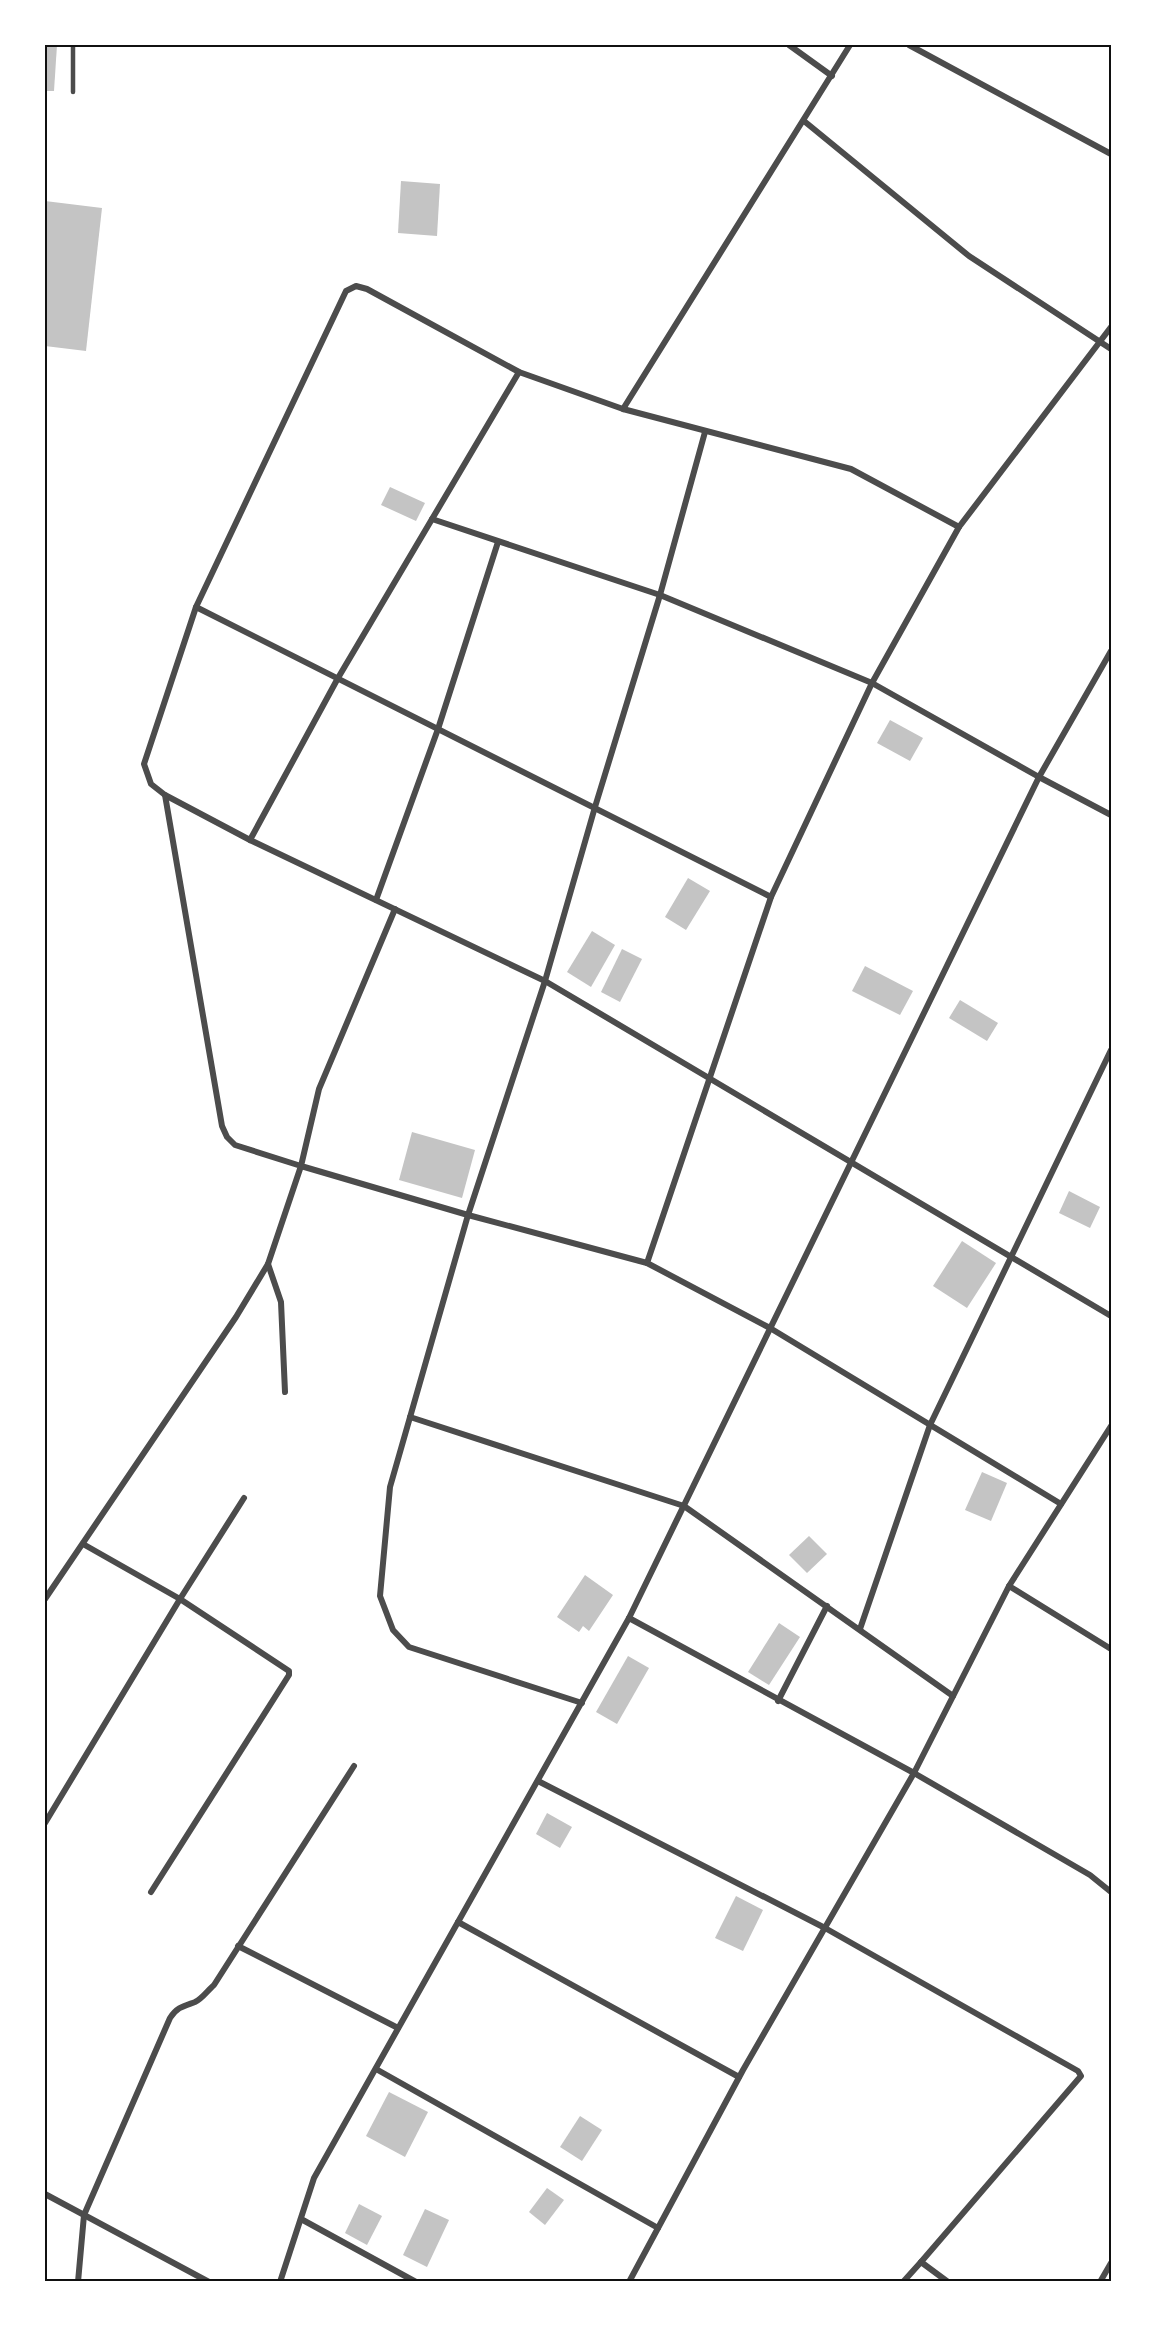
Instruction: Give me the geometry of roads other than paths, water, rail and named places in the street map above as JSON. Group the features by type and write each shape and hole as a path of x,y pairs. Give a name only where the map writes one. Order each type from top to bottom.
{"street":[{"path":"789,45 832,76"},
{"path":"623,409 850,45"},
{"path":"909,45 1111,154"},
{"path":"804,121 969,256 1111,349"},
{"path":"959,527 851,469 623,409 519,372 367,288 356,286 346,291 196,607 144,764 151,784 165,795 250,840 545,981 1111,1316"},
{"path":"647,1263 771,897 872,683 959,527 1111,327"},
{"path":"250,840 338,678 519,372"},
{"path":"582,1703 409,1647 393,1629 380,1596 390,1487 468,1215 545,981 660,595 705,432"},
{"path":"432,519 660,595 872,683 1111,815"},
{"path":"376,900 438,729 498,542"},
{"path":"196,607 771,897"},
{"path":"280,2282 314,2178 629,1618 1039,777 1111,651"},
{"path":"165,795 222,1126 226,1137 235,1145 468,1215 647,1263 770,1328 1061,1504"},
{"path":"45,1599 236,1317 268,1264 301,1166 319,1089 394,909"},
{"path":"860,1629 930,1425 1111,1050"},
{"path":"268,1264 281,1302 285,1392"},
{"path":"410,1417 684,1506 953,1696"},
{"path":"629,2282 739,2077 914,1773 1009,1586 1111,1426"},
{"path":"45,1823 180,1599 244,1498"},
{"path":"82,1544 180,1599 286,1667 289,1675 151,1892"},
{"path":"1009,1586 1111,1649"},
{"path":"778,1701 827,1606"},
{"path":"629,1618 914,1773 1090,1875 1111,1892"},
{"path":"78,2282 84,2215 170,2018 175,2010 197,2001 214,1985 354,1766"},
{"path":"538,1781 825,1928 1081,2074 903,2282"},
{"path":"458,1922 739,2077"},
{"path":"238,1946 398,2028"},
{"path":"376,2069 658,2228"},
{"path":"45,2194 209,2282"},
{"path":"301,2219 416,2282"},
{"path":"921,2262 948,2282"},
{"path":"1100,2282 1111,2263"}],"lane":[{"path":"73,45 73,92"}]}
